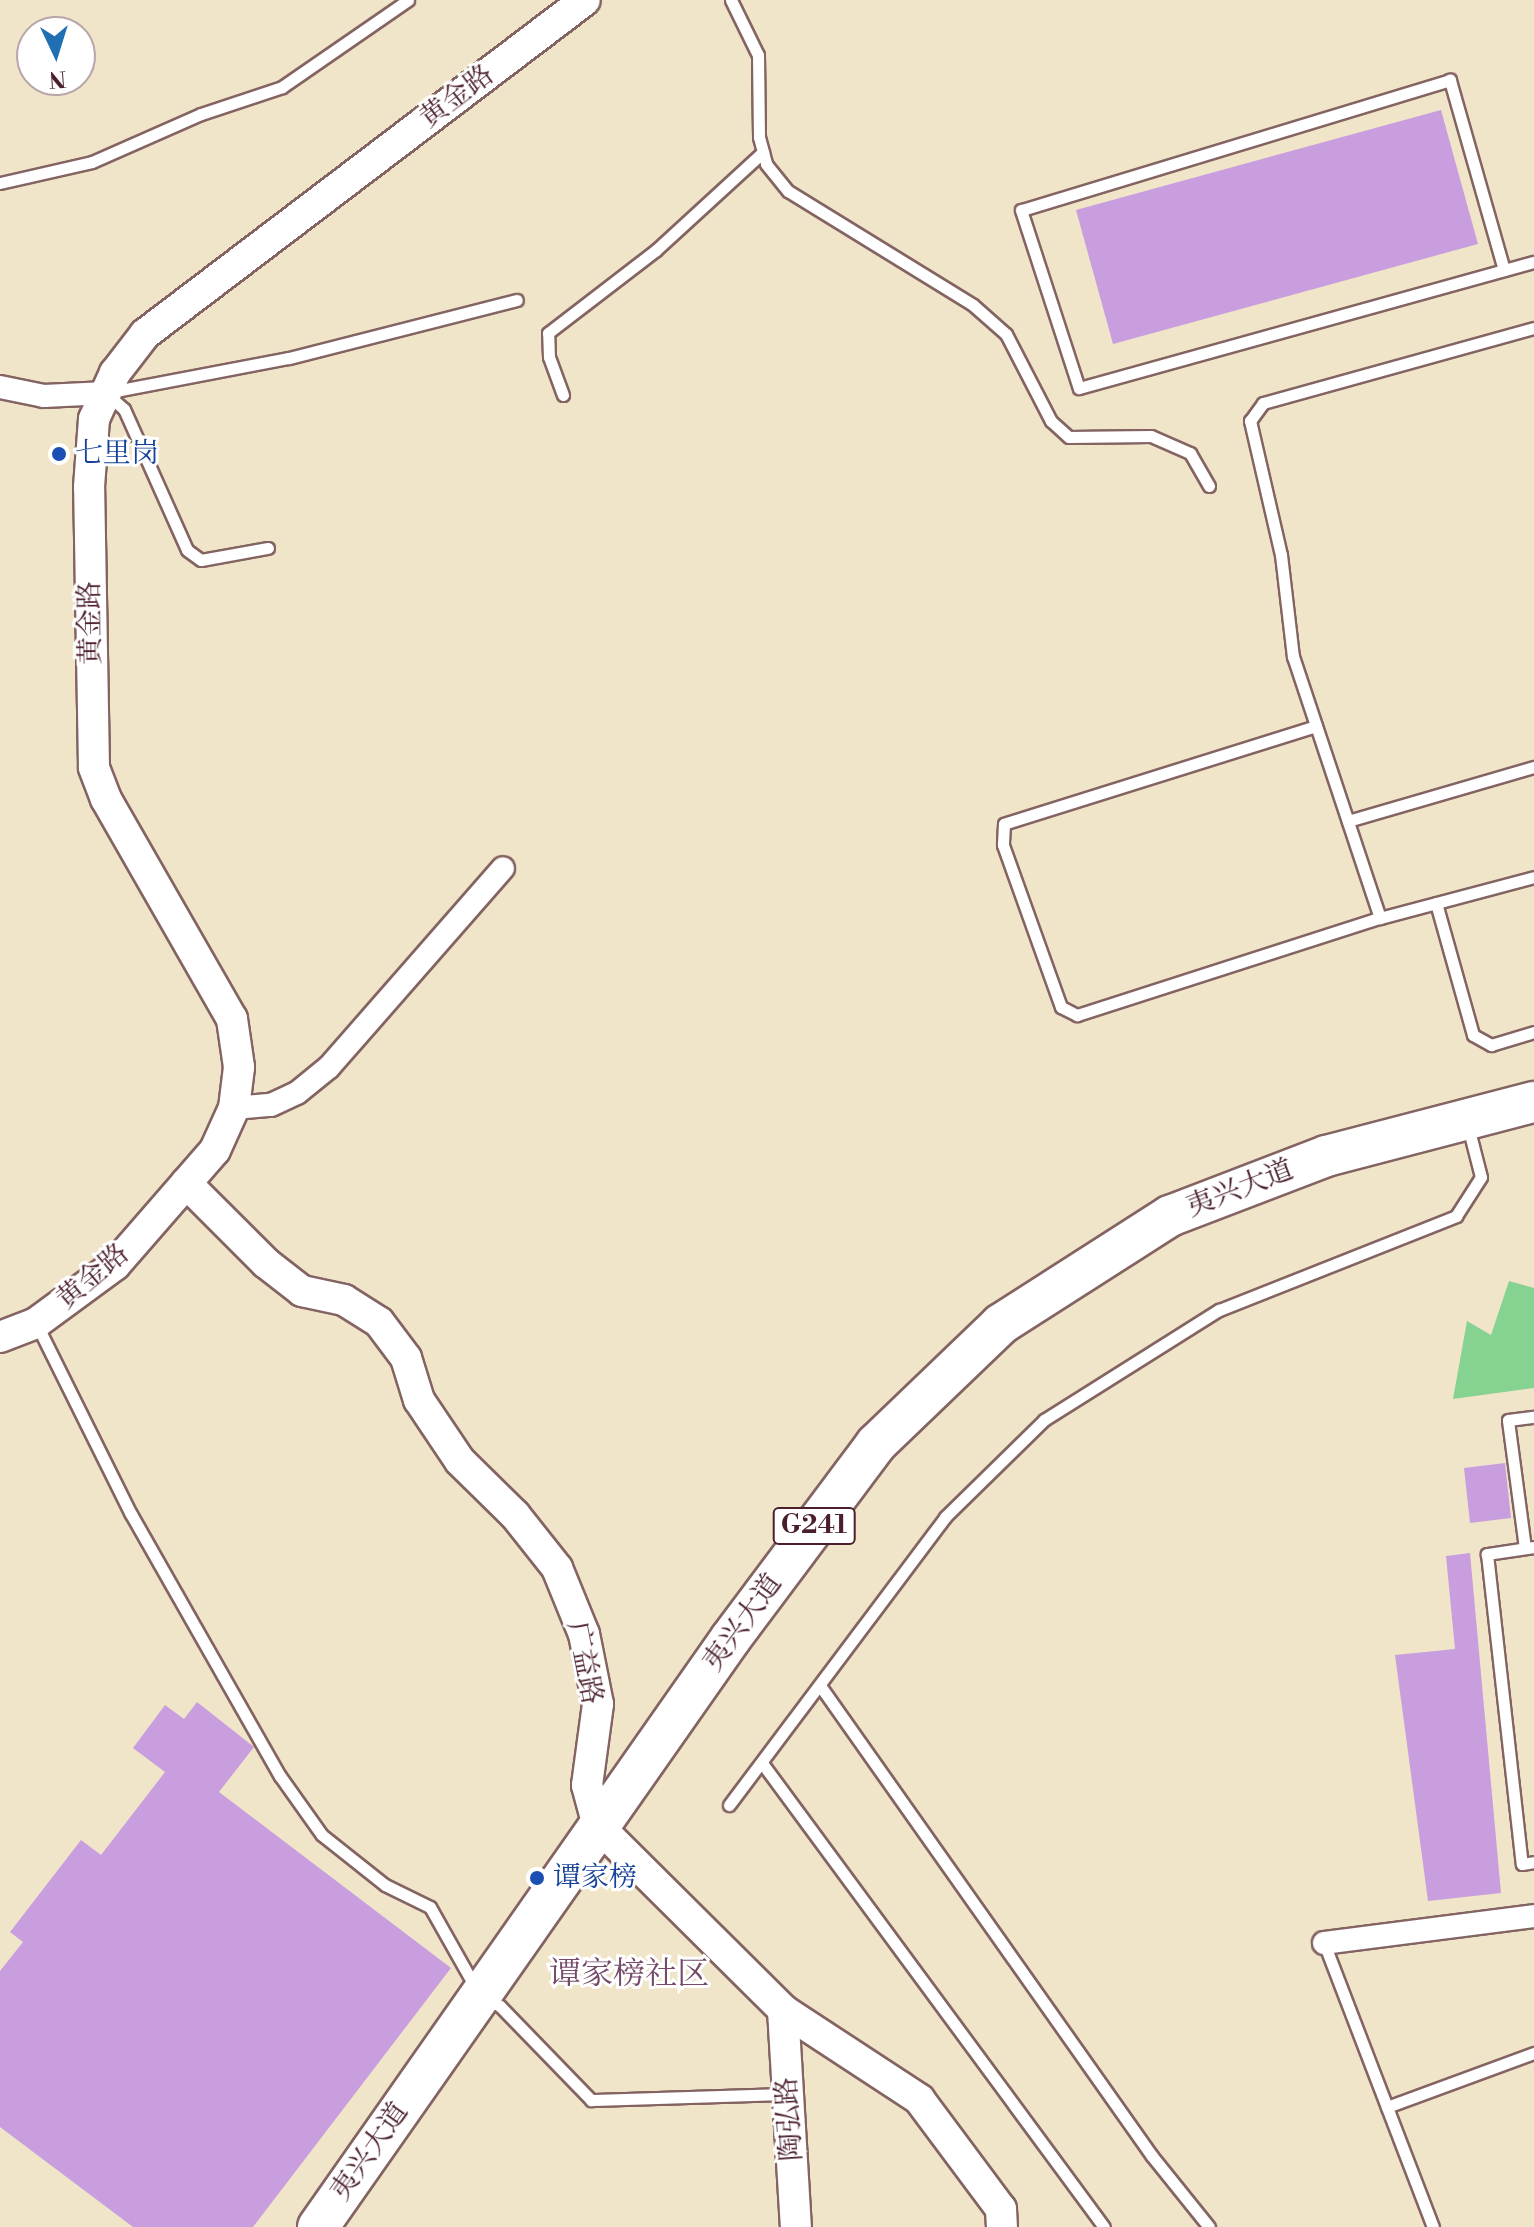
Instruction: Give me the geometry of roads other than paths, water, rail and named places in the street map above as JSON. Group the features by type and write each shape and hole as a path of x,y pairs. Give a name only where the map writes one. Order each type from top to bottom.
{"highway":[{"name":"夷兴大道","path":"318,2227 490,2000 876,1444 1001,1324 1170,1216 1326,1156 1534,1102"},
{"name":"夷兴大道","path":"607,1833 890,1457 1013,1339 1178,1233 1332,1174 1534,1121"},
{"name":"夷兴大道","path":"348,2227 490,2000"}],"main road":[{"name":"黄金路","path":"0,1337 36,1323 115,1265 215,1150 234,1108 239,1067 232,1019 106,799 94,767 89,487 94,419 106,393 145,334 585,0"},
{"name":"广益路","path":"186,1183 266,1263 302,1291 344,1300 379,1322 406,1358 419,1400 460,1461 515,1515 557,1568 584,1634 598,1704 587,1785 607,1833 783,2010 919,2099 1007,2221"},
{"name":"陶弘路","path":"783,2010 796,2227"}],"street":[{"path":"0,387 58,397 106,393"},
{"path":"234,1108 271,1105 297,1093 329,1067 503,868"},
{"path":"1324,1943 1534,1916"}],"lane":[{"path":"0,183 92,162 201,114 282,87 408,0"},
{"path":"731,0 758,55 763,152 788,191 973,305 1006,334 1051,421 1069,437 1151,436 1190,453 1209,486"},
{"path":"1504,270 1450,80 1021,210 1079,388 1534,262"},
{"path":"563,395 549,357 548,333 656,250 763,152"},
{"path":"106,393 289,358 517,300"},
{"path":"1380,918 1293,657 1281,555 1250,421 1263,403 1534,328"},
{"path":"106,393 124,409 187,550 201,560 268,548"},
{"path":"1316,726 1004,824 1003,845 1061,1007 1077,1015 1380,918 1534,877"},
{"path":"1348,821 1534,767"},
{"path":"1436,903 1473,1035 1491,1045 1534,1032"},
{"path":"729,1805 821,1687 945,1517 1044,1420 1219,1310 1456,1216 1481,1177 1471,1138"},
{"path":"36,1323 131,1514 280,1776 322,1835 385,1885 430,1907 490,2000 591,2100 788,2094"},
{"path":"1534,1417 1508,1420 1529,1548 1487,1554 1522,1864 1534,1862"},
{"path":"821,1687 1152,2156 1209,2227"},
{"path":"762,1763 1104,2227"},
{"path":"1324,1943 1433,2227"},
{"path":"1387,2107 1534,2053"}],"place":[{"name":"七里岗","path":"59,454"},
{"name":"谭家榜","path":"537,1878"}],"district":[{"name":"谭家榜社区","path":"629,1974"}]}
